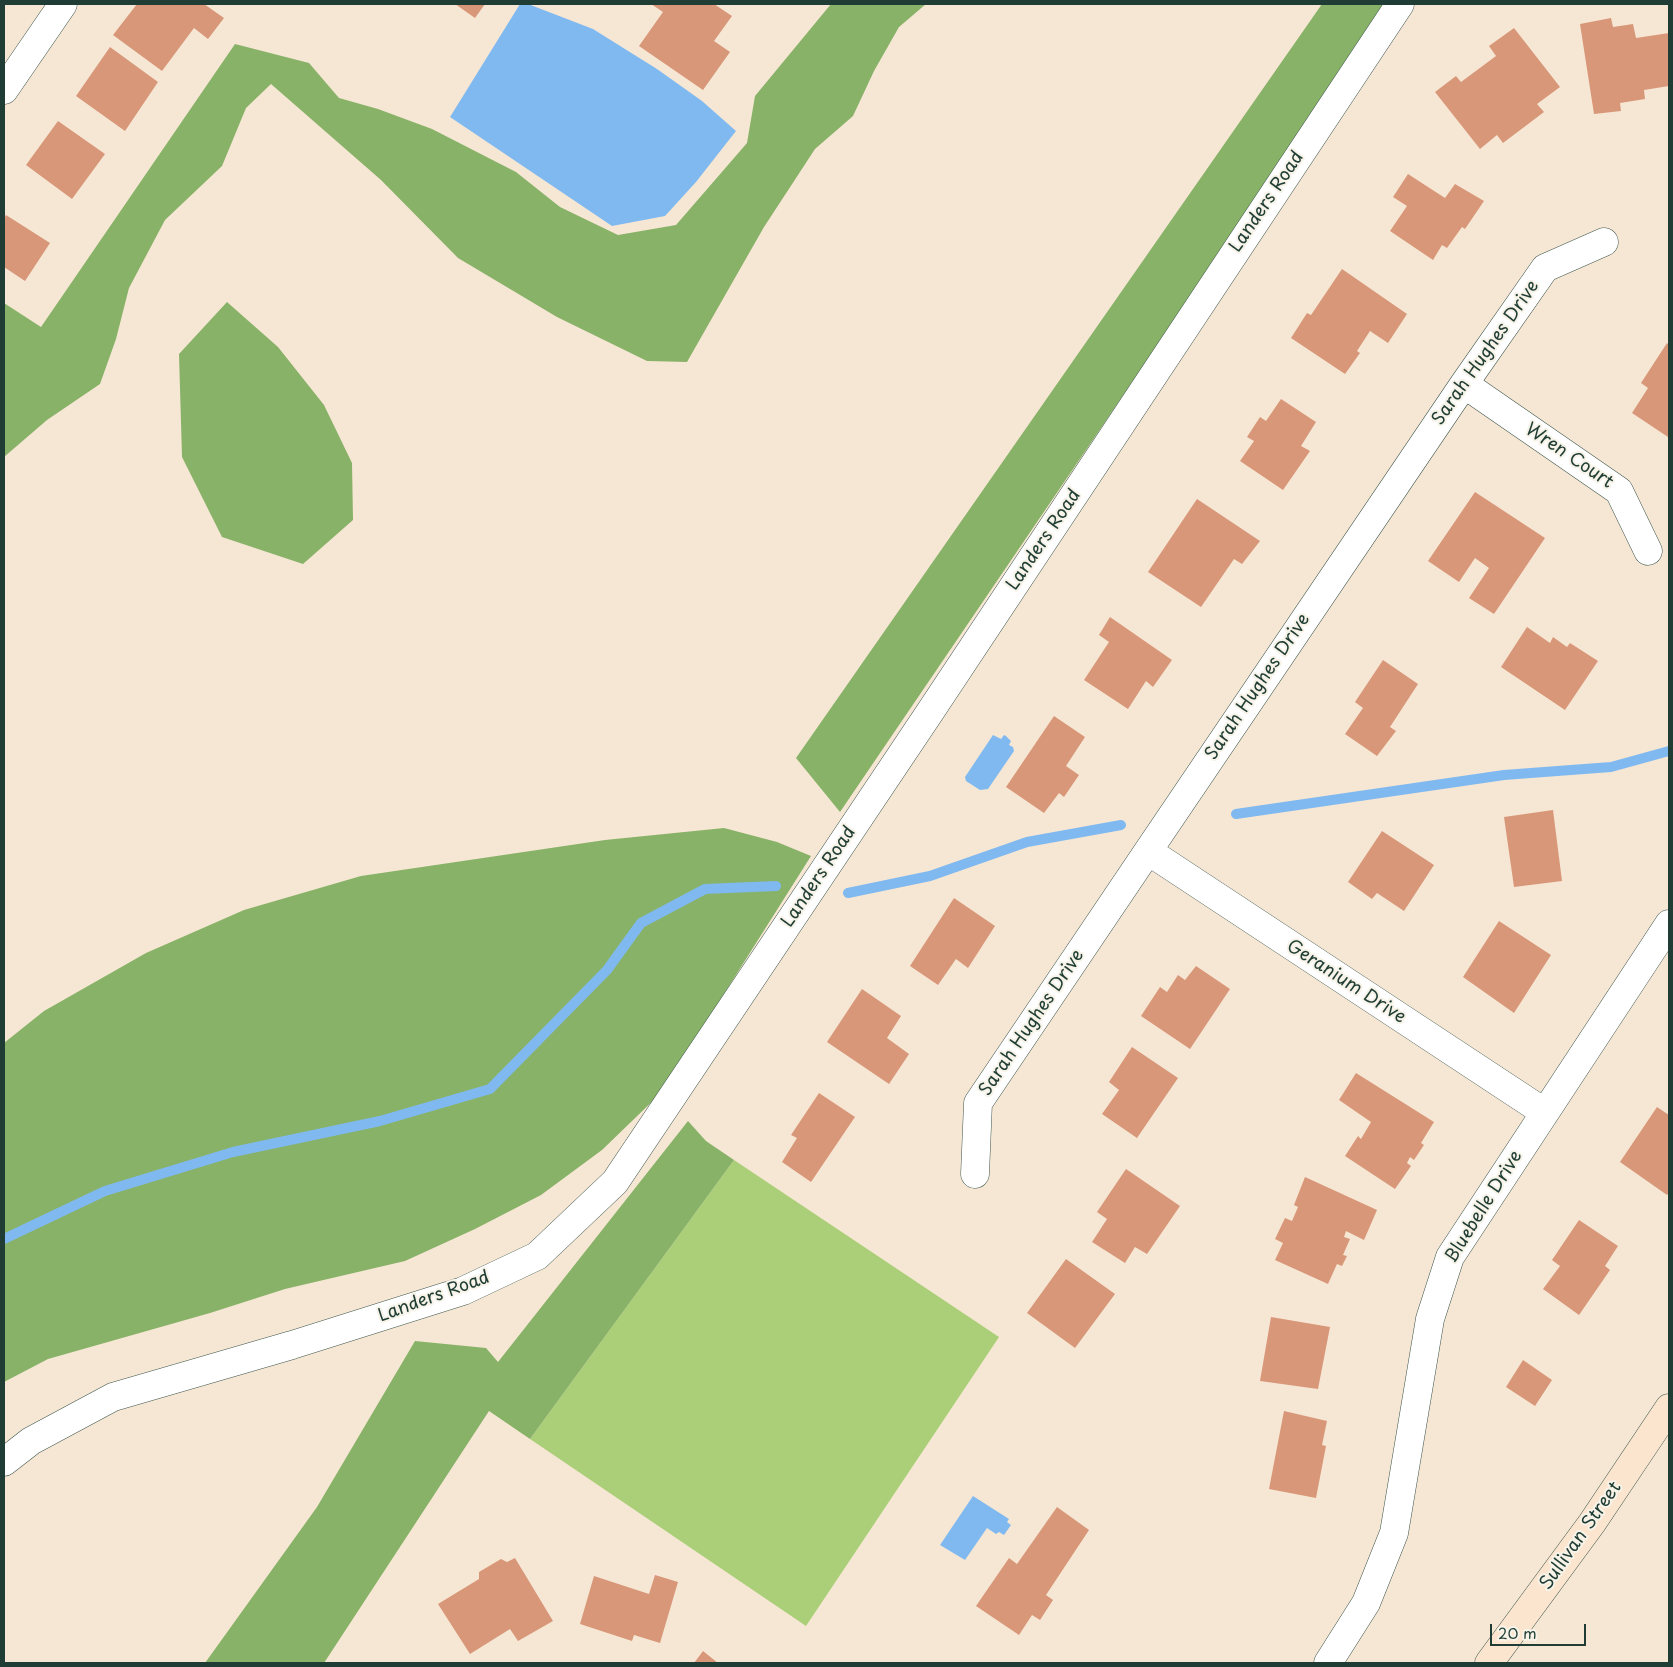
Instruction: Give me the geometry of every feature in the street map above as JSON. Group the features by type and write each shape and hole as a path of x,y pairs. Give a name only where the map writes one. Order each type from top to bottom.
{"main road":[{"name":"Sullivan Street","path":"1490,1663 1592,1523 1669,1408"}],"street":[{"path":"4,90 63,4"},
{"name":"Landers Road","path":"4,1462 31,1441 113,1397 292,1345 463,1291 537,1256 615,1182 1400,4"},
{"name":"Sarah Hughes Drive","path":"975,1174 978,1104 1148,851 1464,384 1545,268 1604,242"},
{"name":"Wren Court","path":"1464,384 1619,491 1648,551"},
{"name":"Geranium Drive","path":"1148,851 1544,1112"},
{"name":"Bluebelle Drive","path":"1328,1663 1366,1603 1394,1533 1430,1319 1450,1257 1669,924"}],"green space":[{"path":"831,4 926,4 899,27 874,71 853,116 815,149 764,227 687,362 647,361 557,317 458,258 381,180 271,84 246,108 222,166 165,220 129,288 116,339 100,384 47,420 4,457 4,303 41,327 235,44 309,63 339,98 378,109 432,129 516,172 560,207 618,235 676,225 747,143 755,96"},
{"path":"1322,4 1389,4 840,812 796,758"},
{"path":"227,302 278,347 324,405 352,463 353,520 303,564 222,537 182,457 179,354"},
{"path":"724,828 777,842 811,856 662,1092 602,1150 541,1195 475,1229 405,1261 285,1289 210,1313 48,1359 4,1382 4,1043 44,1011 146,953 244,910 361,876 605,840"},
{"path":"688,1121 706,1141 734,1160 530,1439 489,1411 324,1663 205,1663 317,1507 415,1341 486,1348 498,1362"},
{"path":"734,1160 999,1337 806,1626 530,1439"}],"water":[{"path":"520,4 528,4 593,29 657,69 702,101 736,131 696,182 665,216 612,226 450,117"},
{"path":"993,735 1001,739 1004,735 1006,736 1011,741 1009,745 1013,747 1014,751 988,789 980,790 966,781 965,777"},
{"path":"973,1496 1009,1519 1007,1522 1011,1525 1004,1535 999,1532 996,1534 987,1528 965,1560 940,1545"}],"building":[{"path":"137,4 204,4 224,18 208,39 194,28 162,71 113,35"},
{"path":"455,4 485,4 475,18"},
{"path":"651,4 714,4 732,16 714,41 730,52 703,90 639,46 663,12"},
{"path":"1611,18 1613,27 1633,24 1636,38 1669,33 1669,86 1644,90 1645,99 1620,103 1621,111 1594,114 1580,24"},
{"path":"1514,28 1560,87 1537,104 1544,112 1503,143 1497,135 1480,149 1435,92 1456,76 1461,82 1496,56 1489,46"},
{"path":"110,47 158,82 125,131 76,96"},
{"path":"58,121 105,154 72,199 26,165"},
{"path":"1408,174 1445,198 1455,184 1484,201 1465,229 1462,227 1447,248 1442,245 1433,260 1390,231 1407,206 1393,197"},
{"path":"6,215 50,243 25,281 4,267 4,219"},
{"path":"1342,269 1407,314 1388,343 1370,331 1357,351 1360,353 1345,374 1291,338 1307,313 1311,315"},
{"path":"1667,343 1669,345 1668,437 1632,413 1648,388 1641,383"},
{"path":"1281,399 1316,422 1301,446 1310,451 1283,490 1240,461 1254,441 1247,437 1260,417 1266,421"},
{"path":"1475,492 1545,538 1494,614 1469,598 1489,568 1475,558 1459,582 1428,561"},
{"path":"1197,499 1260,541 1242,564 1234,559 1201,607 1148,572"},
{"path":"1110,617 1172,660 1153,687 1146,681 1128,709 1084,680 1109,642 1099,635"},
{"path":"1527,627 1550,643 1553,637 1567,647 1570,643 1598,661 1565,710 1501,667"},
{"path":"1383,660 1418,684 1390,727 1396,731 1377,756 1345,734 1363,708 1355,702"},
{"path":"1054,716 1085,737 1066,766 1079,775 1064,797 1059,793 1044,813 1006,787"},
{"path":"1553,810 1562,881 1514,887 1504,817"},
{"path":"1382,831 1434,865 1404,911 1377,893 1372,899 1348,882"},
{"path":"954,898 995,926 968,968 956,959 938,985 910,966"},
{"path":"1499,921 1551,955 1514,1013 1463,977"},
{"path":"1196,966 1230,989 1190,1049 1141,1016 1160,987 1167,992 1178,975 1185,980"},
{"path":"862,989 901,1016 887,1038 909,1054 889,1084 827,1042"},
{"path":"1132,1047 1178,1078 1137,1138 1102,1114 1119,1090 1109,1082"},
{"path":"1356,1073 1434,1122 1421,1143 1424,1145 1414,1160 1410,1157 1407,1163 1411,1166 1395,1189 1345,1156 1358,1136 1361,1139 1371,1122 1339,1100"},
{"path":"819,1093 855,1117 811,1182 782,1162 797,1138 791,1135"},
{"path":"1657,1107 1669,1115 1669,1192 1667,1195 1620,1162"},
{"path":"1126,1169 1180,1206 1147,1254 1135,1247 1125,1263 1092,1242 1107,1219 1097,1212"},
{"path":"1305,1177 1377,1210 1364,1240 1346,1231 1344,1237 1350,1239 1343,1255 1347,1256 1342,1266 1337,1264 1328,1284 1275,1260 1283,1243 1275,1239 1285,1218 1292,1221 1298,1207 1294,1205"},
{"path":"1579,1220 1618,1246 1605,1266 1610,1270 1579,1315 1543,1289 1560,1266 1552,1260"},
{"path":"1066,1259 1115,1294 1075,1348 1027,1313"},
{"path":"1271,1317 1330,1327 1318,1389 1260,1381"},
{"path":"1523,1360 1552,1380 1535,1406 1506,1387"},
{"path":"1284,1411 1327,1421 1322,1445 1326,1446 1316,1498 1269,1489"},
{"path":"1057,1507 1089,1530 1046,1595 1053,1600 1040,1620 1032,1615 1019,1635 976,1606 1009,1558 1017,1564"},
{"path":"515,1558 553,1621 518,1641 510,1629 470,1654 438,1604 479,1579 479,1572 501,1559 507,1562"},
{"path":"655,1575 678,1582 660,1643 634,1635 632,1641 580,1624 594,1576 649,1594"},
{"path":"703,1651 718,1663 694,1663"}],"waterway":[{"path":"1236,814 1504,775 1611,767 1669,751"},
{"path":"848,893 930,876 1027,842 1121,825"},
{"path":"4,1239 105,1191 233,1152 380,1121 490,1089 607,970 641,923 705,889 776,886"}]}
